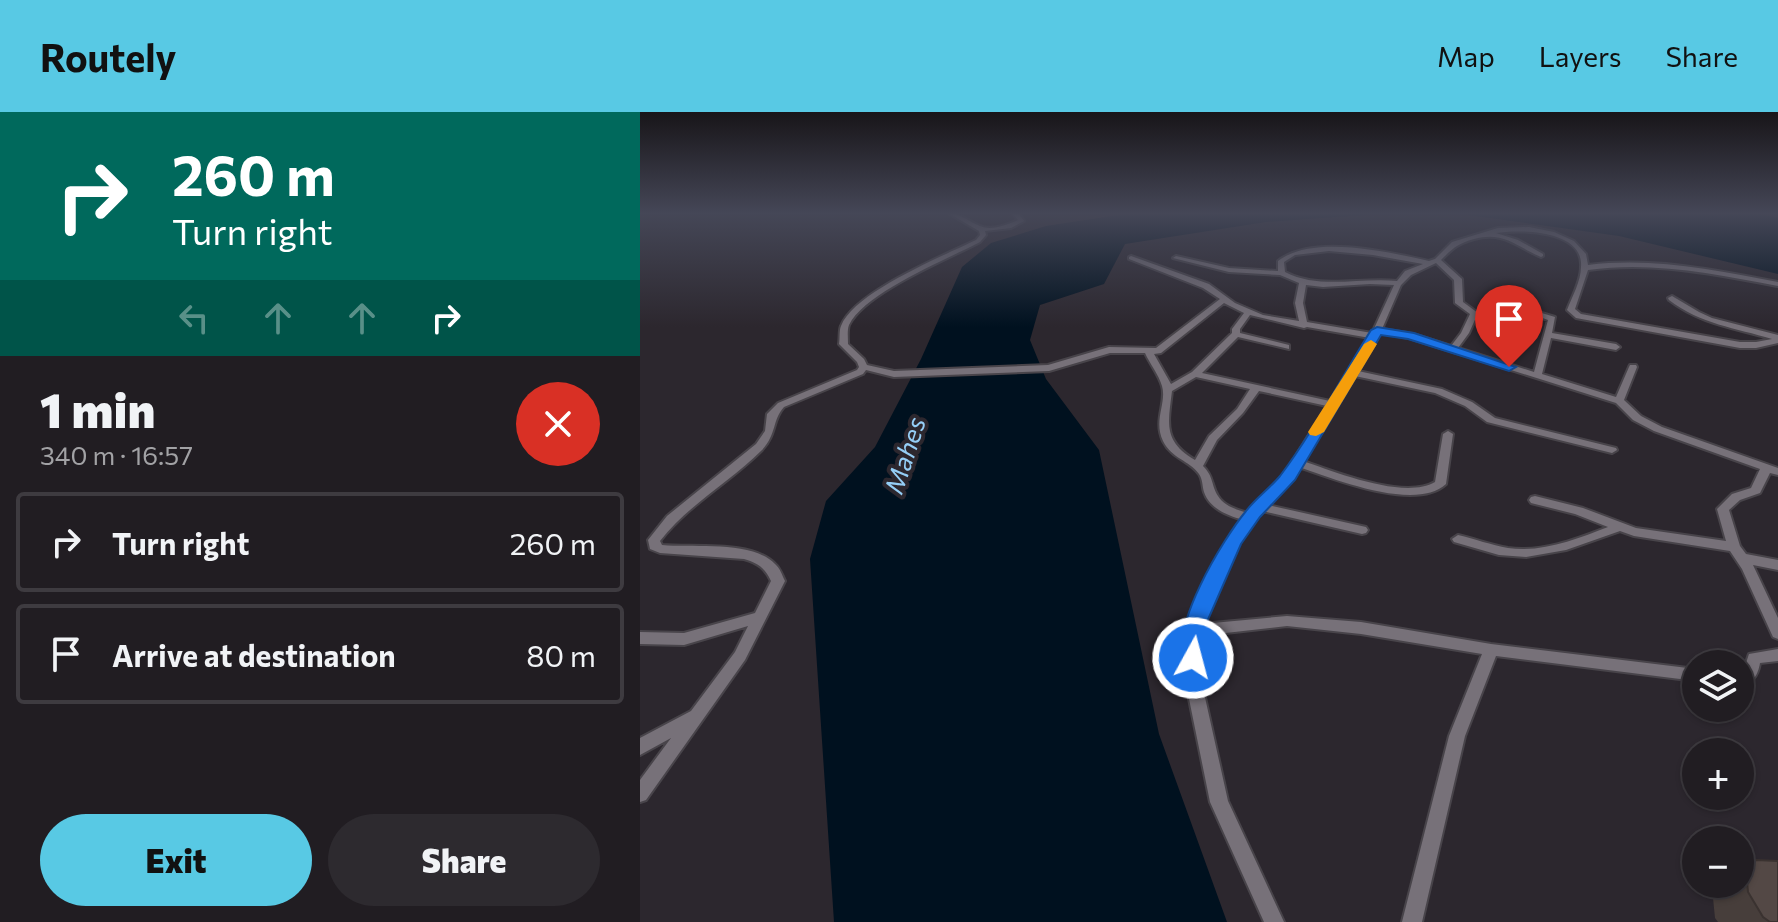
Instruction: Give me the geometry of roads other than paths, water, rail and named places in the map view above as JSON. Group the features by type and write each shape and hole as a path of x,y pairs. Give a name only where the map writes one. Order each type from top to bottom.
{"street":[{"path":"863,367 861,361 847,350 842,338 844,326 853,312 920,268 955,252"},
{"path":"1282,273 1284,258 1304,252"},
{"path":"1353,252 1433,261 1458,279 1459,303 1474,313 1453,349"},
{"path":"1274,922 1219,802 1194,684 1192,631 1232,543 1297,463 1376,333 1399,283 1413,269 1433,261 1444,252"},
{"path":"1536,252 1541,255"},
{"path":"1581,252 1585,268 1571,310 1579,316 1740,345 1764,344 1778,339"},
{"path":"1131,258 1206,286 1248,313 1304,326 1410,336 1619,401 1637,418 1658,429 1772,470 1756,490 1736,497 1723,509 1738,552 1778,633"},
{"path":"1176,258 1229,270 1282,273 1303,281 1399,283"},
{"path":"1585,268 1607,264 1659,266 1778,284"},
{"path":"1303,281 1299,303 1304,326"},
{"path":"1672,298 1683,308 1703,317 1778,339"},
{"path":"640,794 740,656 778,581 769,565 743,554 660,549 654,546 654,540 671,519 760,446 770,431 772,414 781,405 851,376 863,367 894,374 1049,368 1109,350 1125,348 1148,351 1164,348 1225,299"},
{"path":"1525,310 1552,319 1537,376"},
{"path":"1168,390 1195,374 1236,334 1236,329 1248,313"},
{"path":"1236,334 1286,347"},
{"path":"1547,335 1616,347"},
{"path":"1148,351 1166,380 1168,390 1161,419 1167,441 1176,453 1197,466 1208,479 1213,499 1227,510 1250,518"},
{"path":"1619,401 1633,367"},
{"path":"1353,373 1431,389 1466,402 1481,416 1491,420 1612,450"},
{"path":"1195,374 1333,404"},
{"path":"1197,466 1213,438 1240,411 1255,389"},
{"path":"1297,463 1363,482 1426,493 1440,484 1448,434"},
{"path":"1535,500 1579,511 1617,528 1738,552 1778,565"},
{"path":"1260,507 1362,530"},
{"path":"1458,539 1499,550 1525,552 1583,541 1617,528"},
{"path":"640,638 684,639 761,617"},
{"path":"1192,631 1287,621 1361,628 1491,650 1682,673"},
{"path":"1412,922 1457,736 1491,650"},
{"path":"1754,658 1778,655"},
{"path":"640,747 702,709"}],"water":[{"name":"Mahes","path":"980,252 1121,252 1104,284 1040,305 1030,340 1046,379 1099,450 1159,734 1227,922 834,922 810,559 826,501 875,447 921,359 962,267"},
{"path":"1685,252 1778,252 1778,274"}]}
